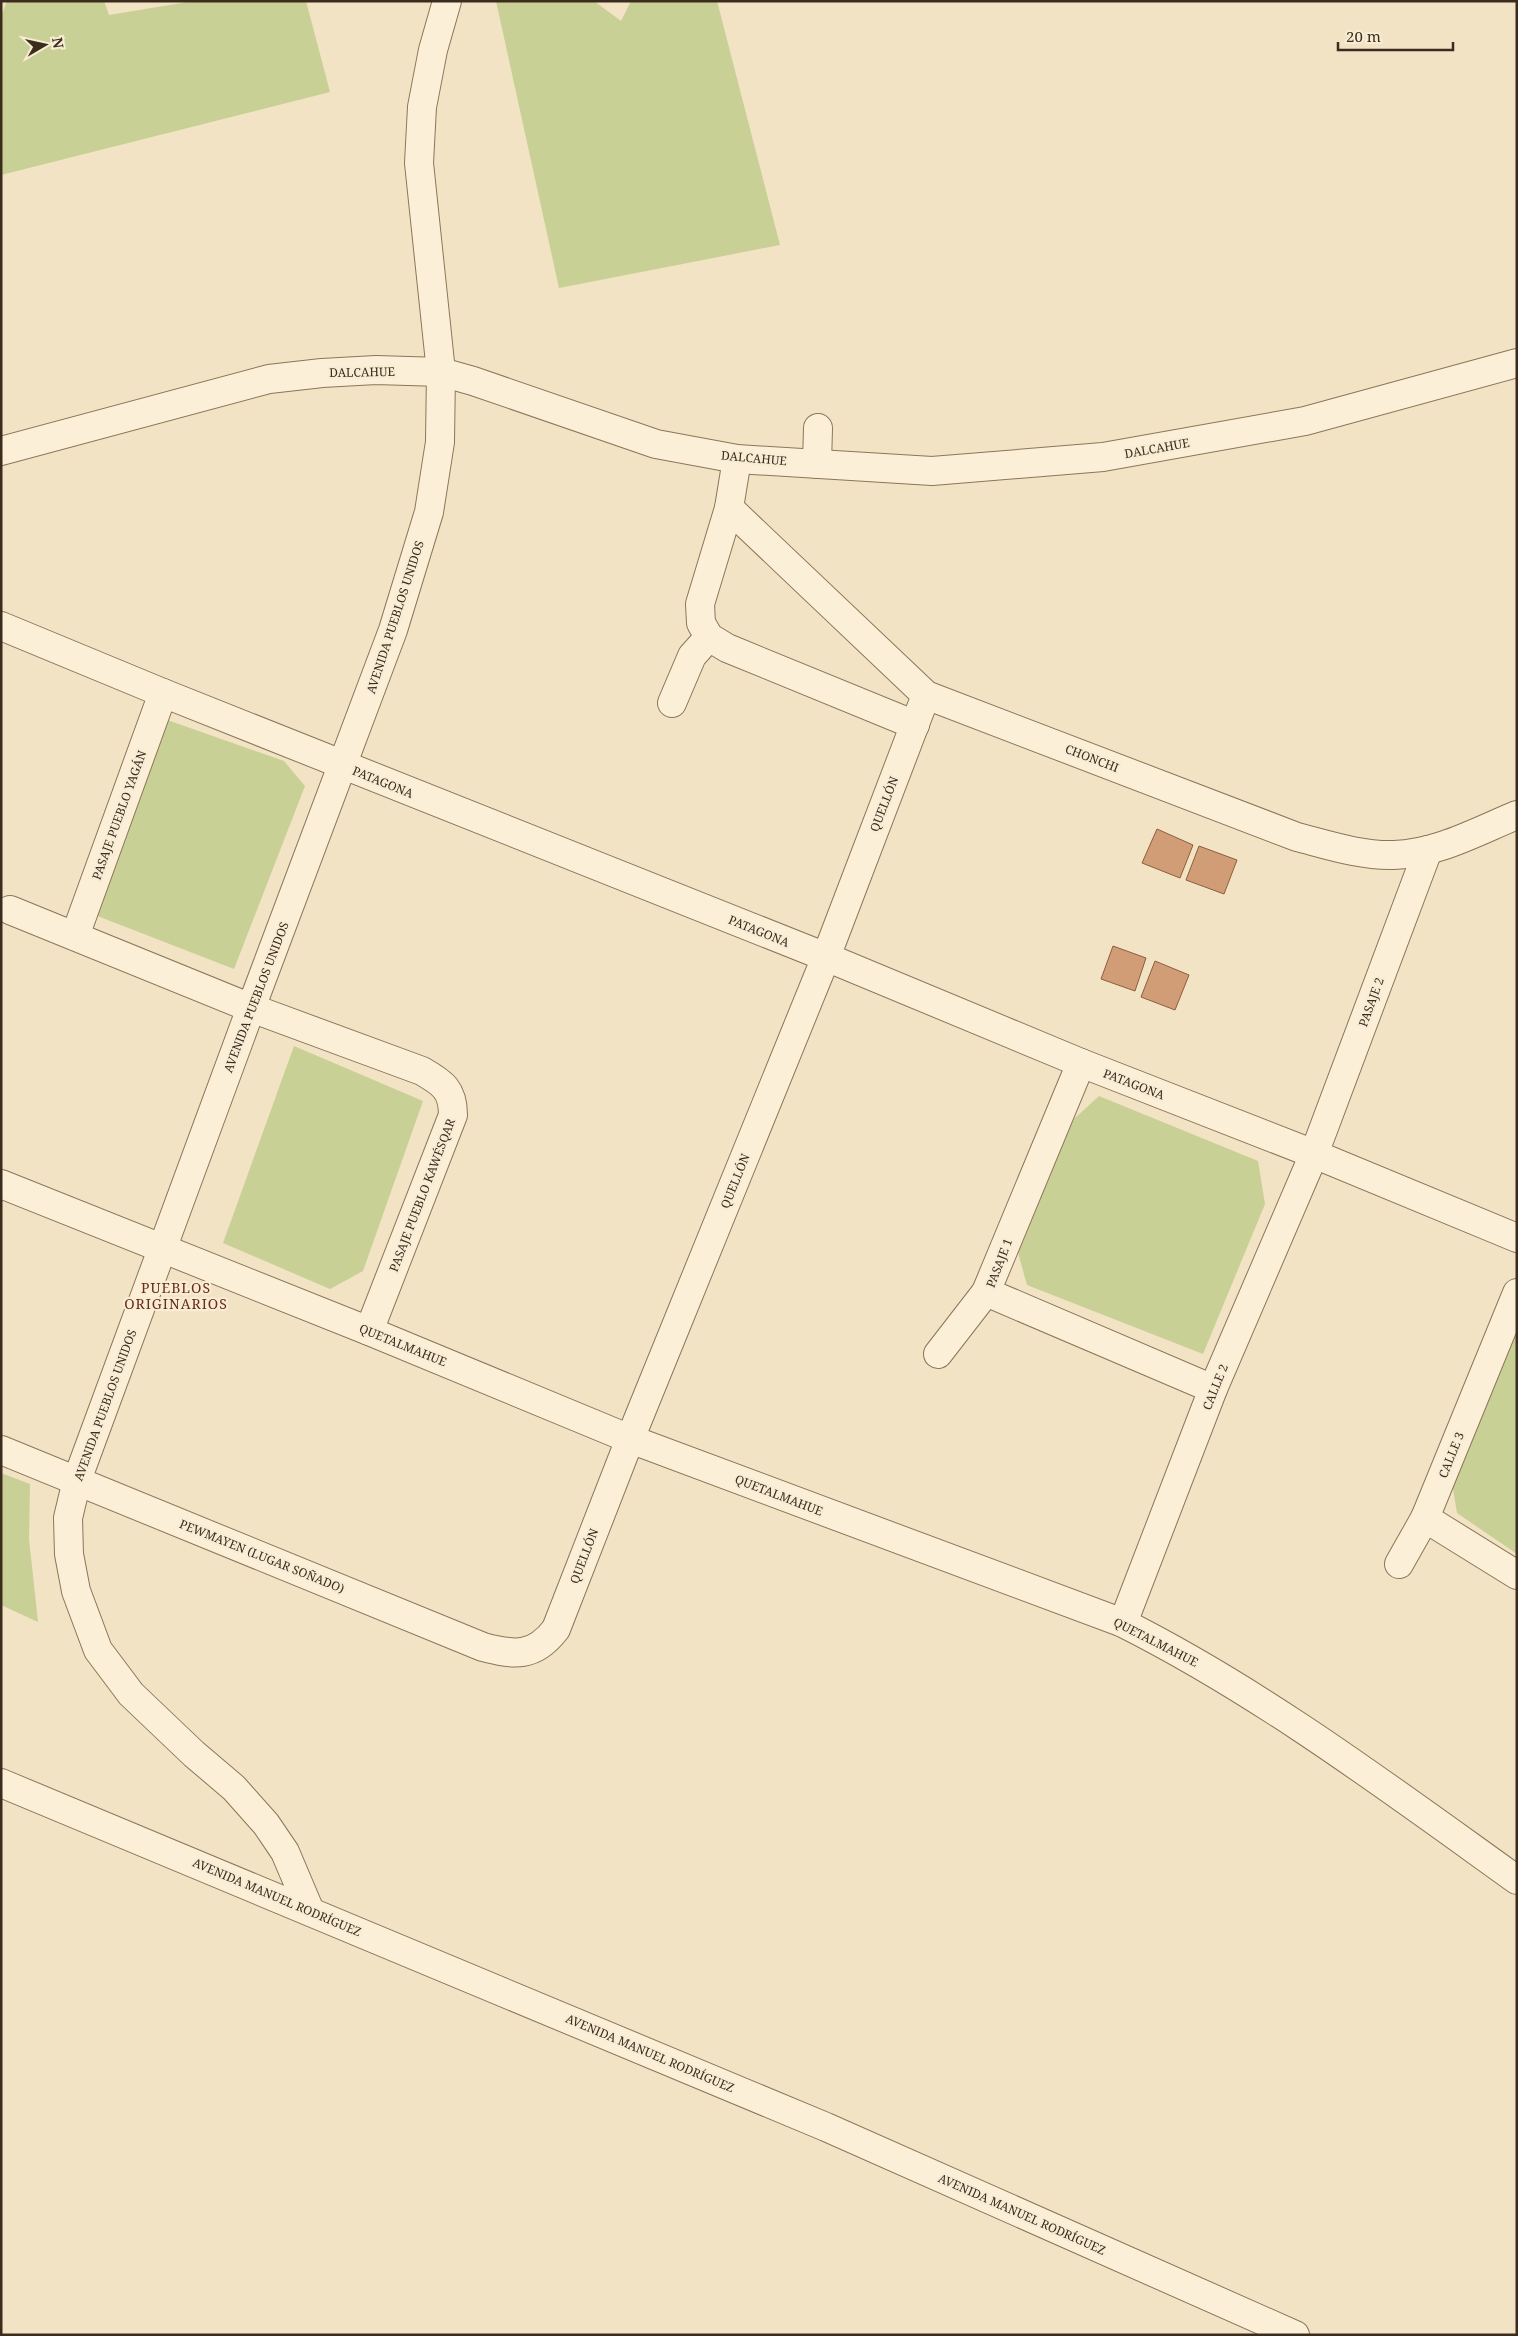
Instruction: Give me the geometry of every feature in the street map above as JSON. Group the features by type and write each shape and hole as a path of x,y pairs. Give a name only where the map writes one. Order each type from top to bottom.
{"street":[{"name":"AVENIDA PUEBLOS UNIDOS","path":"310,1911 285,1852 266,1824 234,1788 186,1747 131,1694 98,1650 76,1591 68,1554 68,1518 77,1480 251,1008 394,630 429,512 440,442 442,372 419,163 422,107 433,50 448,1"},
{"name":"DALCAHUE","path":"1,451 269,379 322,373 376,370 442,372 482,384 641,440 737,459 932,471 1103,457 1305,421 1517,363"},
{"path":"817,464 818,428"},
{"path":"737,459 729,508 700,604 701,623 709,637 727,648 915,724"},
{"name":"CHONCHI","path":"729,508 926,695 1297,837 1347,850 1394,855 1428,850 1458,840 1517,815"},
{"name":"PATAGONA","path":"1,626 344,766 826,957 1081,1063 1314,1154 1517,1238"},
{"path":"672,702 692,656 709,637"},
{"name":"PASAJE PUEBLO YAGÁN","path":"75,936 163,693"},
{"name":"QUELLÓN","path":"525,1653 550,1637 556,1629 630,1439 826,957 926,695"},
{"name":"PASAJE 2","path":"1314,1154 1428,850"},
{"path":"10,910 251,1008"},
{"name":"PASAJE PUEBLO KAWÉSQAR","path":"251,1008 422,1071 447,1088 453,1100 454,1115 369,1331"},
{"name":"PASAJE 1","path":"1081,1063 986,1292 1213,1389"},
{"name":"CALLE 2","path":"1122,1623 1213,1389 1314,1154"},
{"name":"QUETALMAHUE","path":"1,1184 369,1331 630,1439 1122,1623 1173,1648 1269,1706 1516,1878"},
{"path":"938,1354 986,1292"},
{"name":"CALLE 3","path":"1399,1564 1425,1518 1517,1293"},
{"name":"PEWMAYEN (LUGAR SOÑADO)","path":"1,1450 482,1647 509,1654 525,1653"},
{"path":"1425,1518 1517,1575"},
{"name":"AVENIDA MANUEL RODRÍGUEZ","path":"1,1783 826,2126 1295,2335"}],"green space":[{"path":"7,1 104,1 109,15 194,1 306,1 330,92 1,175 1,17"},
{"path":"496,1 594,1 621,21 631,1 717,1 780,245 559,288"},
{"path":"156,716 284,761 305,786 234,969 82,910"},
{"path":"294,1046 423,1101 363,1271 330,1289 223,1243"},
{"path":"1099,1096 1258,1161 1265,1204 1203,1354 1027,1285 1017,1249 1074,1119"},
{"path":"1517,1311 1517,1554 1457,1513 1452,1483"},
{"path":"1,1473 30,1484 29,1539 38,1622 1,1605"}],"building":[{"path":"1157,829 1193,845 1180,878 1142,863"},
{"path":"1199,846 1237,860 1224,894 1186,880"},
{"path":"1113,946 1146,958 1135,991 1101,979"},
{"path":"1155,961 1189,975 1175,1010 1141,997"}],"district":[{"name":"PUEBLOS ORIGINARIOS","path":"176,1295"}]}
